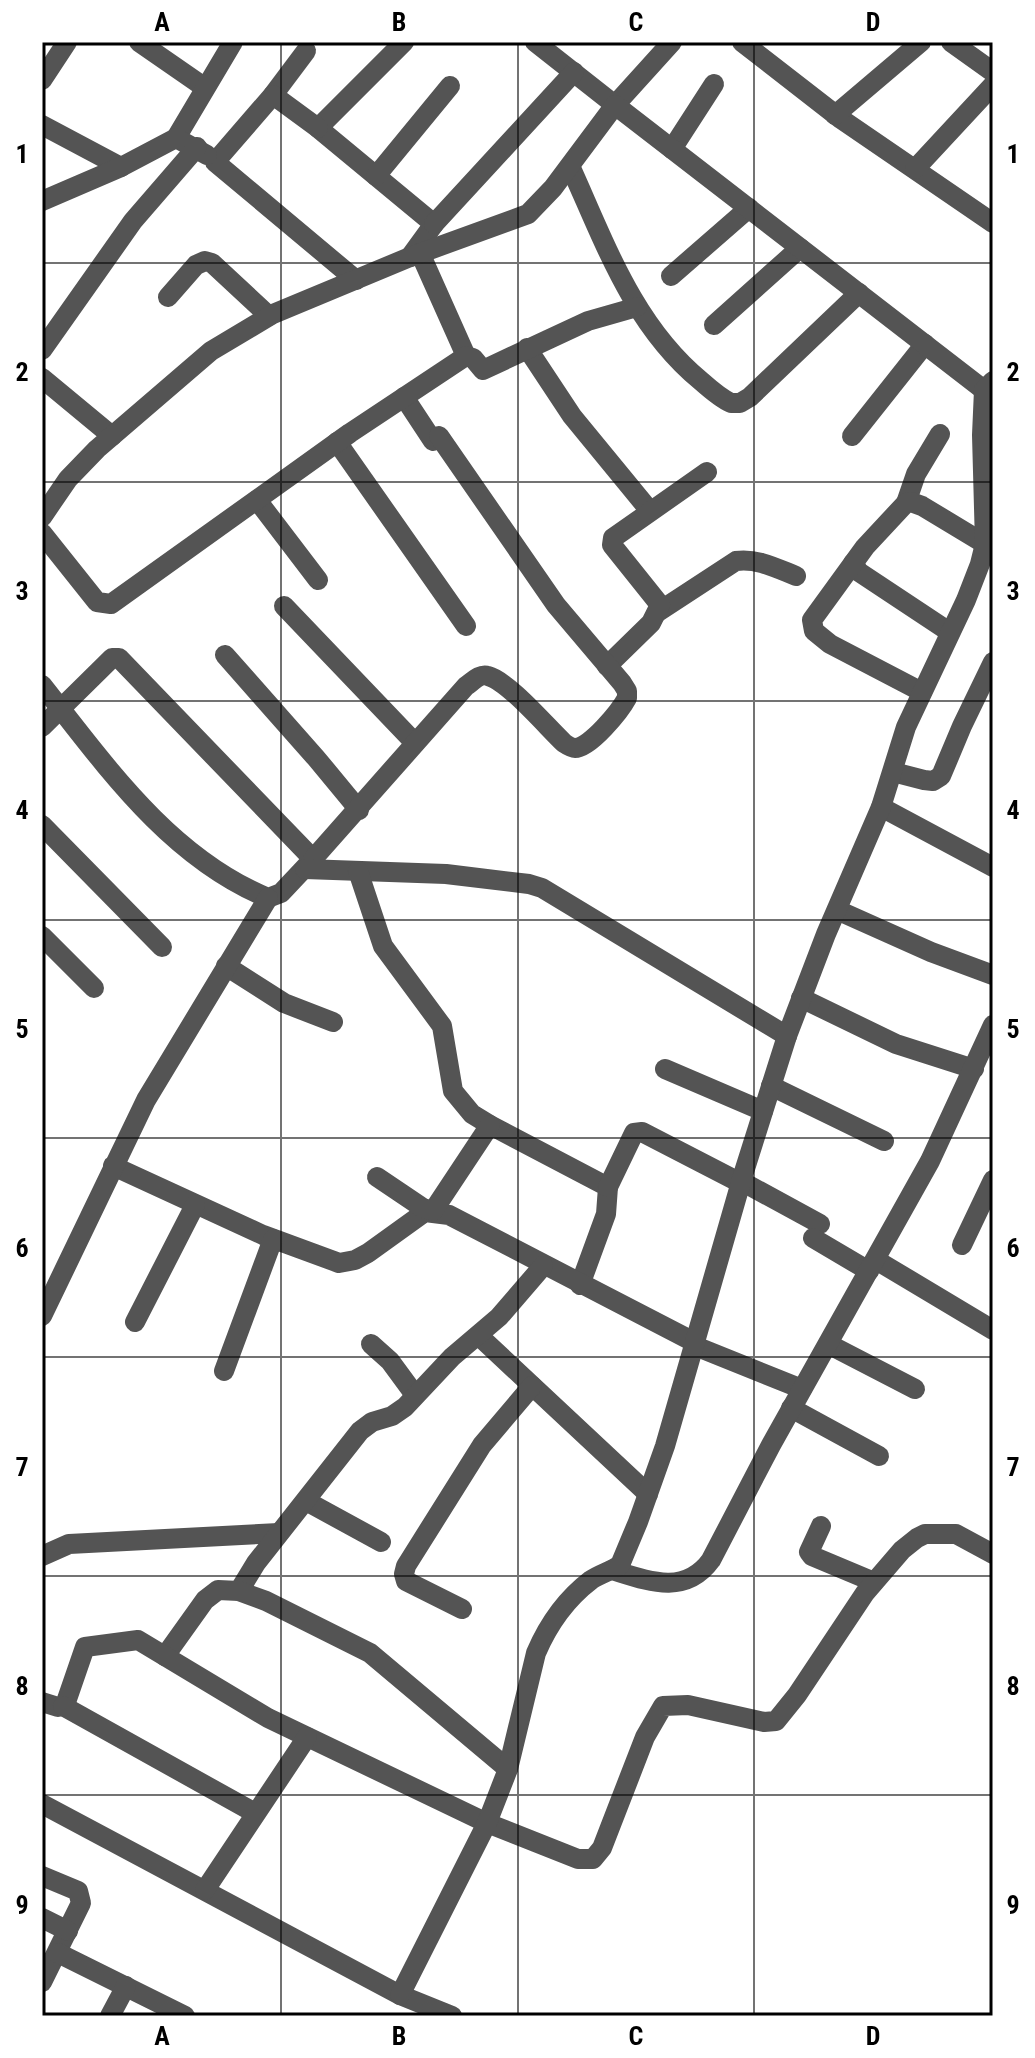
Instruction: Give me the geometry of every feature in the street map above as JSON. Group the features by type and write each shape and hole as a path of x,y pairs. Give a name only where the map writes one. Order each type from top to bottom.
{"street":[{"path":"42,80 67,42"},
{"path":"139,42 204,87"},
{"path":"42,201 121,167 176,138 233,42"},
{"path":"318,128 404,42"},
{"path":"400,1995 487,1823 508,1769 542,1639 556,1616 577,1593 593,1579 617,1568 622,1561 648,1494 787,1036 881,807 906,727 966,600 989,538 982,435 990,389 925,344 535,42"},
{"path":"42,517 68,479 112,436 211,351 269,316 415,255 528,214 570,166 615,105 672,42"},
{"path":"742,42 835,115 992,220"},
{"path":"835,115 921,42"},
{"path":"951,42 993,72"},
{"path":"215,162 306,51"},
{"path":"415,255 434,224 574,72"},
{"path":"672,149 714,84"},
{"path":"915,169 993,85"},
{"path":"376,176 450,86"},
{"path":"273,95 434,224"},
{"path":"42,125 121,167"},
{"path":"176,138 197,147 356,280"},
{"path":"42,350 133,221 197,147"},
{"path":"570,166 637,307 668,352 724,400 735,404 750,397 859,293"},
{"path":"671,276 749,208"},
{"path":"714,325 800,248"},
{"path":"415,255 466,356 473,358 483,370 588,321 637,307"},
{"path":"168,297 196,265 205,261 212,263 269,316"},
{"path":"852,436 925,344"},
{"path":"527,348 572,416 650,511"},
{"path":"42,533 97,602 111,604 337,442 466,356"},
{"path":"42,378 112,436"},
{"path":"42,1316 146,1100 268,898 281,893 309,864 466,686 488,675 509,689 564,743 573,748 579,748 593,739 627,698 627,691 556,605 404,397"},
{"path":"922,692 830,644 811,626 816,613 853,563 906,503 916,474 940,434"},
{"path":"337,442 466,626"},
{"path":"658,612 658,600 611,541 619,532 707,472"},
{"path":"257,500 318,580"},
{"path":"906,503 922,506 989,538"},
{"path":"607,666 651,623 658,612 736,561 760,562 796,576"},
{"path":"853,563 859,572 945,629"},
{"path":"284,606 415,743"},
{"path":"225,655 359,810"},
{"path":"42,727 112,658 119,658 309,864 358,871 446,874 542,888 787,1036"},
{"path":"893,772 933,781 941,776 993,662"},
{"path":"42,685 104,764 180,845 213,871 268,898"},
{"path":"881,807 993,867"},
{"path":"42,825 162,947"},
{"path":"358,871 383,946 442,1026 453,1091 472,1114 608,1187"},
{"path":"837,910 931,952 993,975"},
{"path":"42,936 94,988"},
{"path":"226,966 284,1003 333,1022"},
{"path":"801,998 896,1044 983,1060"},
{"path":"612,1570 664,1583 692,1579 703,1571 930,1161 983,1060 993,1025"},
{"path":"665,1069 763,1111"},
{"path":"771,1086 884,1141"},
{"path":"113,1166 273,1239 332,1261 346,1263 368,1253 425,1212 433,1211 490,1125"},
{"path":"580,1285 606,1214 608,1187 634,1133 642,1132 741,1181 873,1266 993,1330"},
{"path":"377,1177 423,1208 449,1215 695,1344 802,1389"},
{"path":"962,1245 993,1180"},
{"path":"135,1322 195,1205"},
{"path":"224,1371 273,1239"},
{"path":"239,1591 279,1533 360,1431 372,1422 399,1413 452,1357 499,1317 543,1266"},
{"path":"479,1336 648,1494"},
{"path":"371,1344 390,1361 415,1395"},
{"path":"828,1344 915,1389"},
{"path":"462,1609 406,1581 406,1566 482,1445 532,1386"},
{"path":"791,1408 879,1456"},
{"path":"306,1501 381,1542"},
{"path":"821,1526 810,1546 812,1556 874,1582"},
{"path":"42,1556 69,1544 279,1533"},
{"path":"63,1706 83,1650 88,1646 138,1640 268,1718 307,1737 487,1823 566,1856 593,1859 602,1848 645,1737 661,1708 671,1704 688,1705 764,1722 776,1721 874,1582 902,1550 925,1534 956,1534 993,1554"},
{"path":"165,1656 205,1600 218,1590 239,1591 266,1601 370,1653 508,1769"},
{"path":"42,1702 63,1706 255,1813"},
{"path":"205,1890 307,1737"},
{"path":"42,1804 400,1995 452,2016"},
{"path":"42,1876 78,1891 81,1903 42,1982"},
{"path":"42,1918 68,1931"},
{"path":"58,1953 185,2016"},
{"path":"110,2016 126,1986"}]}
